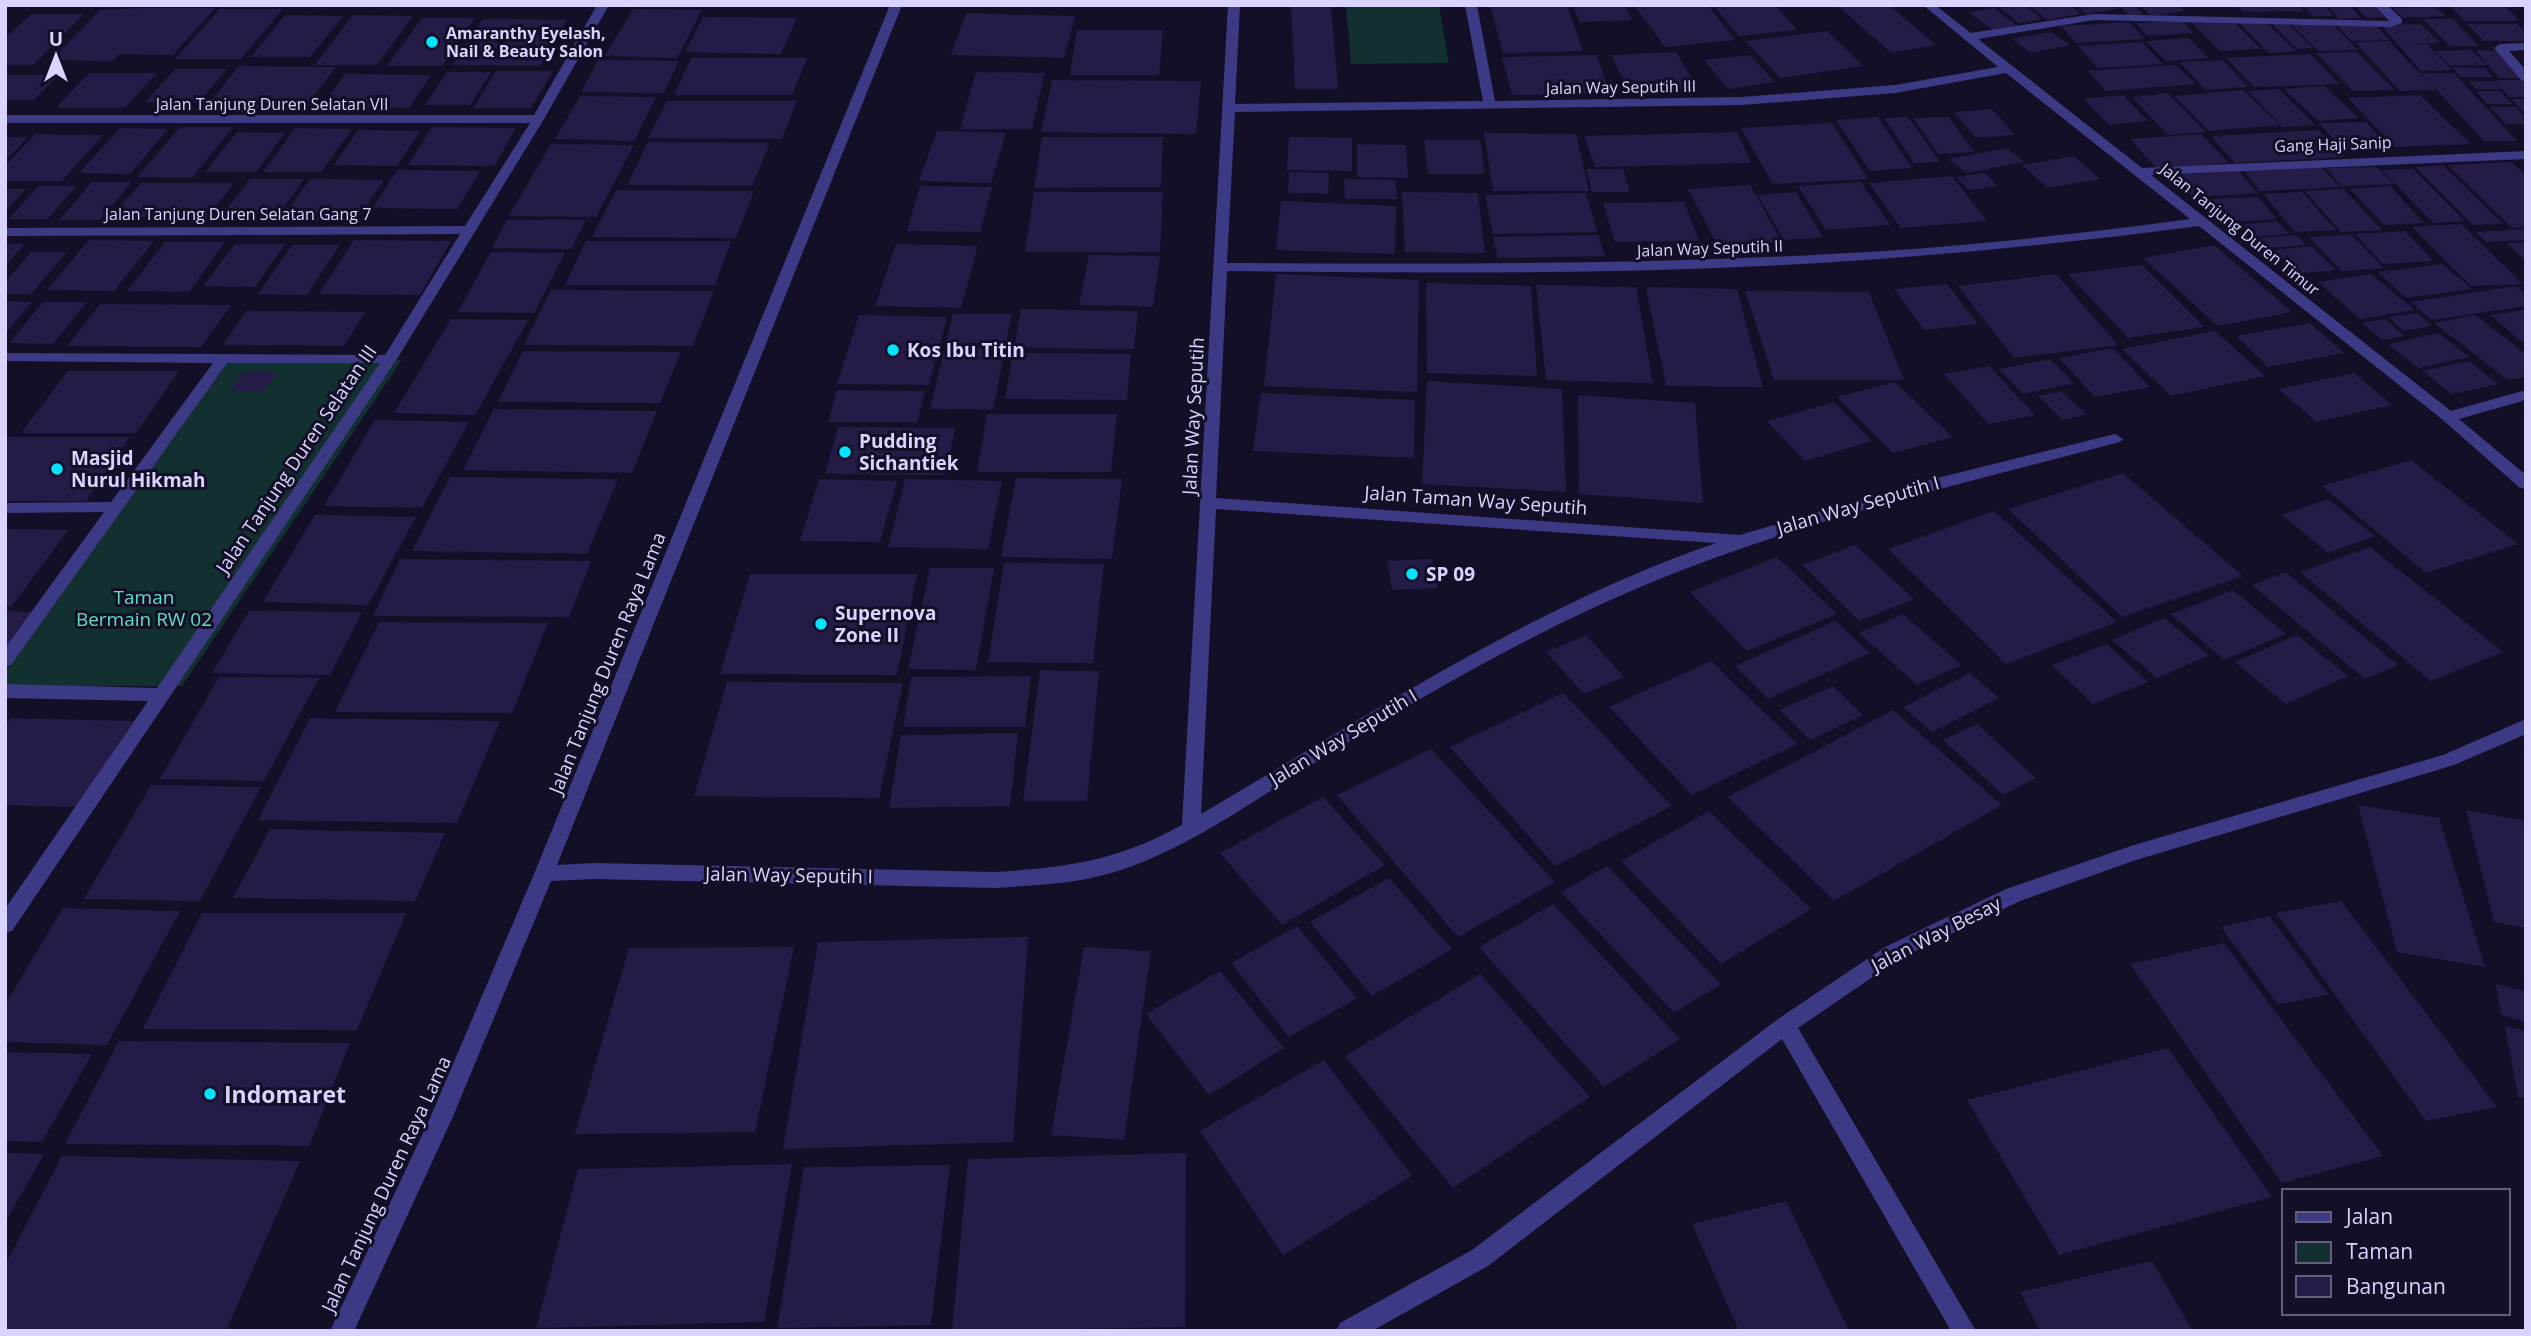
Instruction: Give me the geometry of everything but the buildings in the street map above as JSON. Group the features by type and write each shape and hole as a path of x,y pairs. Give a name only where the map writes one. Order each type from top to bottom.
{"street":[{"name":"Jalan Tanjung Duren Selatan III","path":"5,925 390,359 538,119 603,5"},
{"name":"Jalan Tanjung Duren Raya Lama","path":"342,1331 440,1121 544,874 896,5"},
{"name":"Jalan Way Seputih","path":"1191,828 1234,5"},
{"path":"1471,5 1490,105"},
{"name":"Jalan Tanjung Duren Timur","path":"1928,5 2011,68 2142,172 2200,222 2448,417 2526,484"},
{"path":"1968,37 2094,17 2390,24 2398,21 2380,5"},
{"path":"2526,46 2500,48 2526,78"},
{"name":"Jalan Way Seputih III","path":"1229,108 1490,105 1790,97 1895,89 2011,68"},
{"name":"Jalan Tanjung Duren Selatan VII","path":"5,119 538,119"},
{"name":"Gang Haji Sanip","path":"2142,172 2526,155"},
{"name":"Jalan Way Seputih II","path":"1220,267 1595,269 1749,264 1857,259 2027,244 2200,222"},
{"name":"Jalan Tanjung Duren Selatan Gang 7","path":"5,232 470,230"},
{"path":"5,357 390,359"},
{"path":"5,661 224,357"},
{"path":"2448,417 2526,395"},
{"name":"Jalan Way Seputih I","path":"544,874 594,871 996,880 1062,876 1126,860 1191,828 1422,688 1589,602 1742,539 1850,504 2115,439"},
{"name":"Jalan Taman Way Seputih","path":"1208,503 1742,539"},
{"path":"5,508 117,507"},
{"path":"5,691 161,695"},
{"name":"Jalan Way Besay","path":"1348,1331 1480,1258 1785,1025 1892,953 2013,895 2134,853 2448,760 2526,726"},
{"path":"1785,1025 1964,1331"}],"green space":[{"path":"1346,5 1439,5 1449,63 1351,64"},
{"name":"Taman Bermain RW 02","path":"228,360 402,360 182,686 5,686 5,672"}],"place":[{"name":"Amaranthy Eyelash, Nail & Beauty Salon","path":"432,42"},
{"name":"Kos Ibu Titin","path":"893,350"},
{"name":"Pudding Sichantiek","path":"845,452"},
{"name":"Masjid Nurul Hikmah","path":"57,469"},
{"name":"SP 09","path":"1412,574"},
{"name":"Supernova Zone II","path":"821,624"},
{"name":"Indomaret","path":"210,1094"}]}
